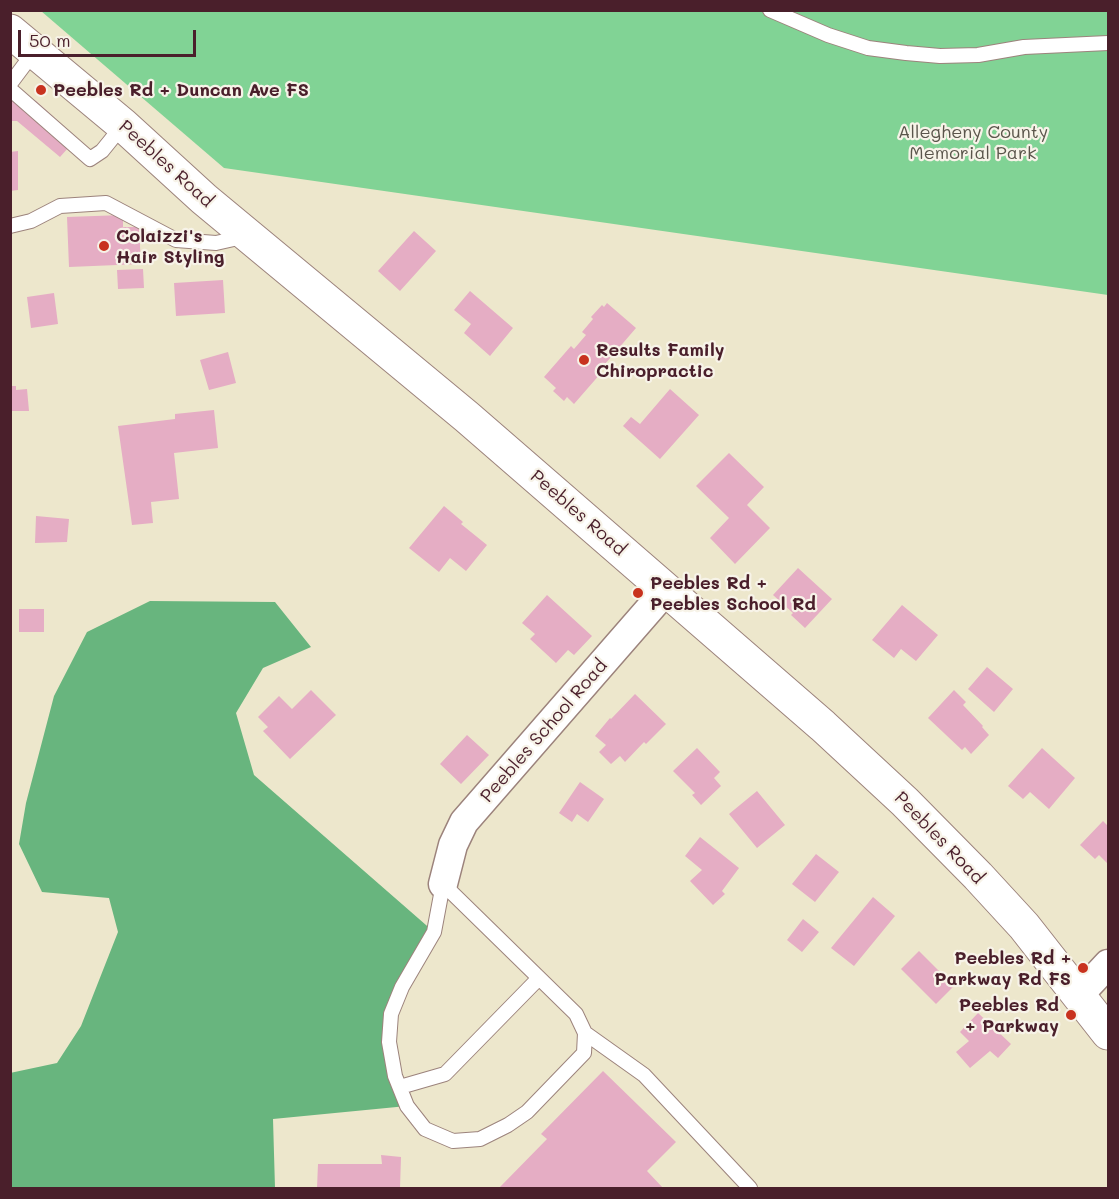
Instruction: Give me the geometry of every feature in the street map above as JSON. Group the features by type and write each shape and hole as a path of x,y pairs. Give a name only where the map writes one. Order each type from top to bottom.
{"main road":[{"name":"Peebles Road","path":"23,41 123,125 204,199 467,417 823,726 905,802 1024,926 1108,1033"}],"street":[{"name":"Peebles School Road","path":"442,884 453,845 464,822 667,589"},
{"path":"1080,995 1108,964"}],"lane":[{"path":"770,10 828,35 868,48 906,53 940,56 978,55 1024,47 1108,43"},
{"path":"10,84 23,41"},
{"path":"10,89 90,159 102,152 123,125"},
{"path":"10,226 31,221 60,206 106,203 176,240 216,243 249,236"},
{"path":"442,884 576,1014 585,1033 584,1053 527,1112 508,1125 480,1139 453,1141 425,1129 407,1107 395,1076 389,1042 391,1014 402,987 434,932 442,884"},
{"path":"400,1087 445,1074 539,978"},
{"path":"585,1033 644,1075 750,1188"}],"green space":[{"name":"Allegheny County Memorial Park","path":"41,11 1108,11 1108,295 224,168"},
{"path":"150,601 275,602 311,647 263,668 236,713 254,775 434,932 402,987 389,1042 407,1106 273,1119 275,1188 11,1188 10,1073 57,1063 81,1026 118,932 109,898 42,892 19,844 26,803 54,696 87,632"}],"building":[{"path":"10,95 21,95 36,101 77,138 60,157 17,121 10,121"},
{"path":"18,151 18,190 10,191 10,152"},
{"name":"Colaizzi's Hair Styling","path":"123,215 123,227 139,227 141,264 69,267 67,217"},
{"path":"414,231 436,251 400,291 378,271"},
{"path":"143,269 144,288 118,289 117,270"},
{"path":"223,280 225,313 176,316 174,283"},
{"path":"470,291 513,328 490,356 464,333 471,324 454,310"},
{"path":"54,293 58,324 31,328 27,297"},
{"name":"Results Family Chiropractic","path":"607,303 636,328 574,404 567,397 564,401 553,391 556,388 544,377 571,346 574,349 586,335 582,332 593,319 591,317"},
{"path":"228,352 236,383 209,390 200,360"},
{"path":"10,386 16,386 16,390 27,389 29,411 10,411"},
{"path":"670,389 699,415 660,459 623,426 631,417 640,424"},
{"path":"214,410 218,448 174,453 179,499 151,502 153,523 132,525 118,426 175,419 175,414"},
{"path":"729,453 764,487 747,505 770,528 735,564 710,538 729,518 696,486"},
{"path":"444,506 463,522 461,524 487,545 466,571 450,558 439,572 409,548"},
{"path":"36,516 69,519 67,542 35,543"},
{"path":"798,568 832,599 805,628 791,615 793,613 773,595"},
{"path":"547,595 592,636 574,655 568,650 556,663 530,639 535,634 522,623"},
{"path":"902,605 938,635 916,661 901,649 894,658 872,640"},
{"path":"19,609 44,609 44,632 19,632"},
{"path":"987,667 1013,689 994,712 968,689"},
{"path":"311,690 336,715 290,759 263,731 268,727 258,717 279,696 292,709"},
{"path":"954,690 966,702 963,705 989,735 971,754 965,747 962,750 928,718"},
{"path":"635,694 666,724 625,762 620,756 611,764 599,752 606,745 595,736"},
{"path":"467,735 489,755 461,784 440,764"},
{"path":"697,748 720,772 714,778 721,786 701,805 692,795 695,793 673,771"},
{"path":"1042,748 1075,778 1049,809 1030,792 1023,799 1008,786"},
{"path":"580,782 604,799 588,822 577,814 572,822 559,813"},
{"path":"757,791 785,825 757,848 729,814"},
{"path":"1103,821 1108,826 1108,864 1099,855 1095,859 1080,845"},
{"path":"700,837 739,868 722,891 725,894 713,905 690,881 702,870 685,856"},
{"path":"816,854 839,872 815,902 792,884"},
{"path":"873,897 895,916 854,966 831,948"},
{"path":"803,919 819,932 802,952 787,940"},
{"path":"919,951 954,986 936,1004 901,969"},
{"path":"978,1013 1011,1044 998,1058 990,1051 970,1068 956,1052 969,1041 960,1032"},
{"path":"603,1071 676,1142 647,1171 663,1188 499,1188 547,1139 541,1134"},
{"path":"381,1155 401,1157 400,1188 317,1188 318,1164 382,1164"}],"place":[{"name":"Peebles Rd + Duncan Ave FS","path":"41,90"},
{"name":"Colaizzi's Hair Styling","path":"104,246"},
{"name":"Results Family Chiropractic","path":"584,360"},
{"name":"Peebles Rd + Peebles School Rd","path":"638,593"},
{"name":"Peebles Rd + Parkway Rd FS","path":"1083,968"},
{"name":"Peebles Rd + Parkway","path":"1071,1015"}]}
